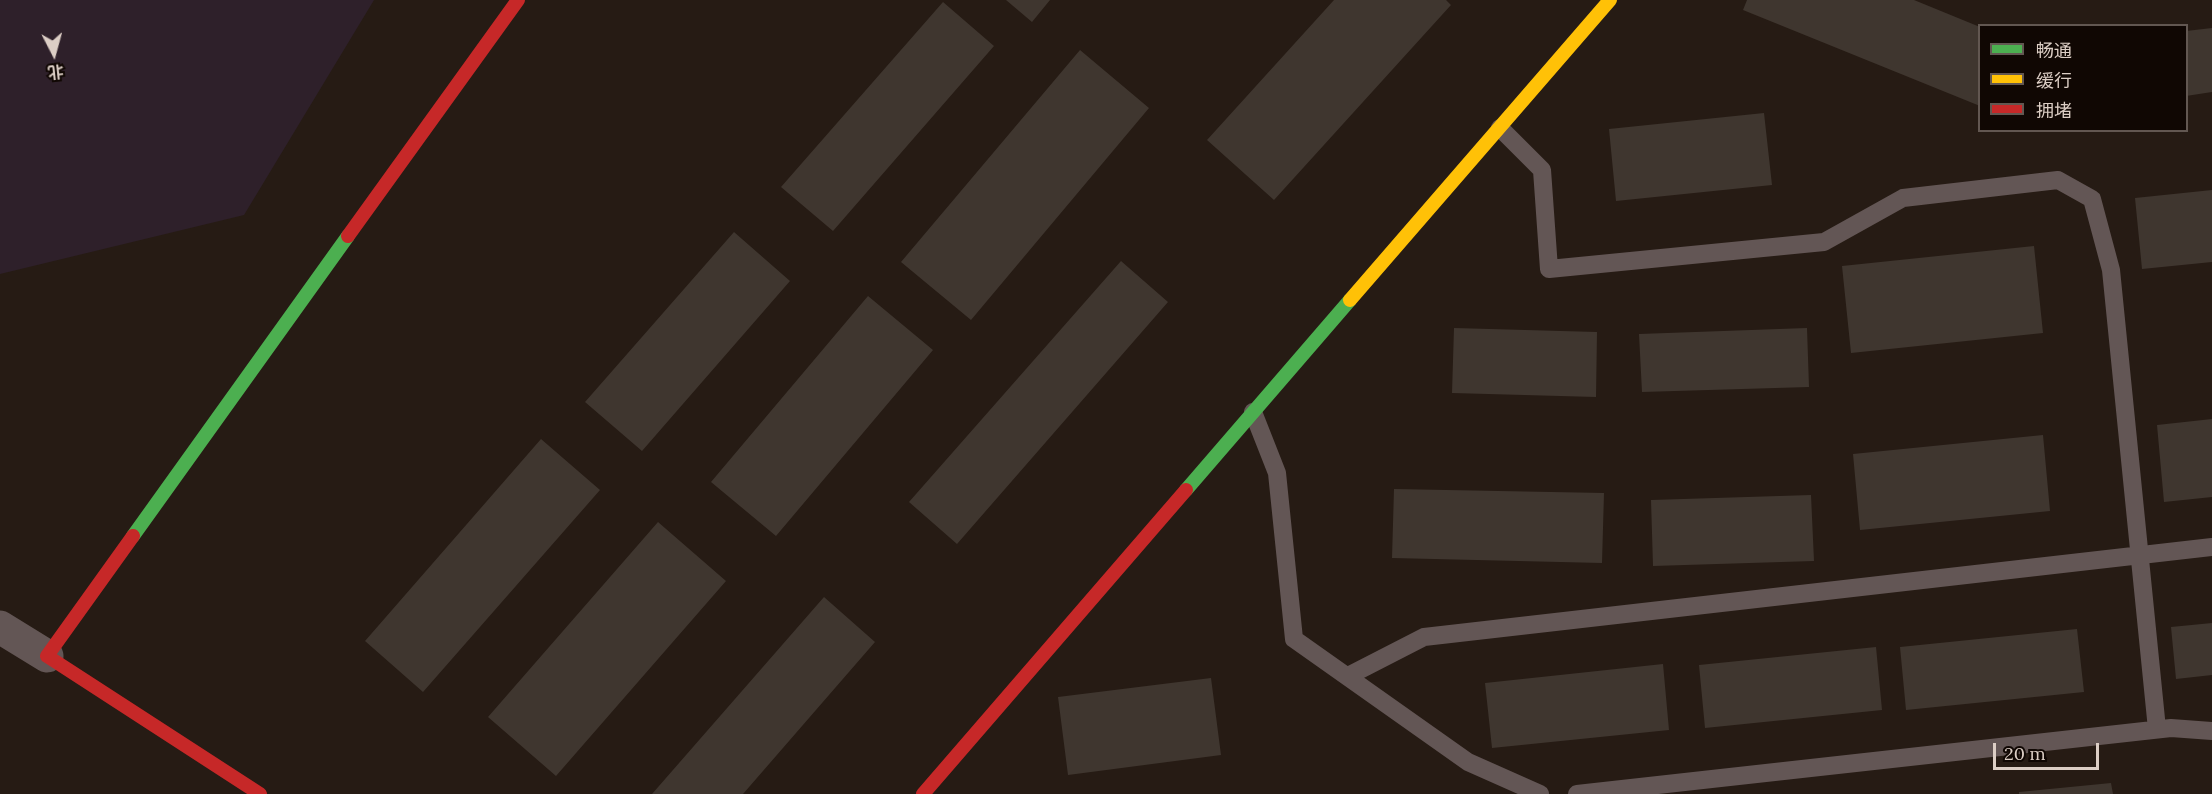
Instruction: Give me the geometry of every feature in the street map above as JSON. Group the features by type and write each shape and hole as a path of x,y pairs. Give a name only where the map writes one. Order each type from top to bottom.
{"street":[{"path":"47,656 518,0"},
{"path":"923,794 1610,0"},
{"path":"0,627 260,794"}],"lane":[{"path":"1500,128 1542,170 1549,269 1824,242 1903,198 2058,180 2092,199 2111,270 2157,729"},
{"path":"1253,412 1277,473 1294,639 1468,762 1540,794"},
{"path":"1348,676 1424,637 2212,547"},
{"path":"1577,794 2157,729 2212,731"}],"shaded area":[{"path":"0,0 374,0 244,215 0,274"}],"building":[{"path":"1006,0 1050,0 1032,22"},
{"path":"1334,0 1446,0 1451,5 1274,200 1207,140"},
{"path":"1747,0 1914,0 1978,26 1978,105 1743,10"},
{"path":"943,2 994,46 833,231 781,187"},
{"path":"2212,28 2212,92 2188,96 2188,31"},
{"path":"1080,50 1149,108 971,320 901,262"},
{"path":"1764,113 1772,185 1616,201 1609,129"},
{"path":"2212,190 2212,262 2142,269 2135,198"},
{"path":"734,232 790,281 642,451 585,402"},
{"path":"2034,246 2043,333 1851,353 1842,266"},
{"path":"1121,261 1168,302 957,544 909,502"},
{"path":"868,296 933,350 776,536 711,482"},
{"path":"1454,328 1597,332 1596,397 1452,393"},
{"path":"1807,328 1809,387 1642,392 1639,334"},
{"path":"2212,419 2212,497 2164,502 2157,425"},
{"path":"2043,435 2050,511 1860,530 1853,454"},
{"path":"541,439 600,490 423,692 365,641"},
{"path":"1394,489 1604,493 1602,563 1392,558"},
{"path":"1811,495 1814,561 1653,566 1651,500"},
{"path":"658,522 726,581 556,776 488,717"},
{"path":"824,597 875,642 743,794 652,794"},
{"path":"2212,623 2212,675 2176,679 2171,627"},
{"path":"2077,629 2084,692 1906,710 1900,647"},
{"path":"1876,647 1882,710 1705,728 1699,665"},
{"path":"1663,664 1669,730 1492,748 1485,683"},
{"path":"1211,678 1221,755 1068,775 1058,697"},
{"path":"2111,783 2113,794 2019,794 2019,792"}],"traffic: fast":[{"path":"133,536 348,236"},
{"path":"1186,490 1350,300"}],"traffic: slow":[{"path":"1350,300 1610,0"}],"traffic: jam":[{"path":"348,236 518,0"},
{"path":"923,794 1186,490"},
{"path":"133,536 47,656 260,794"}]}
